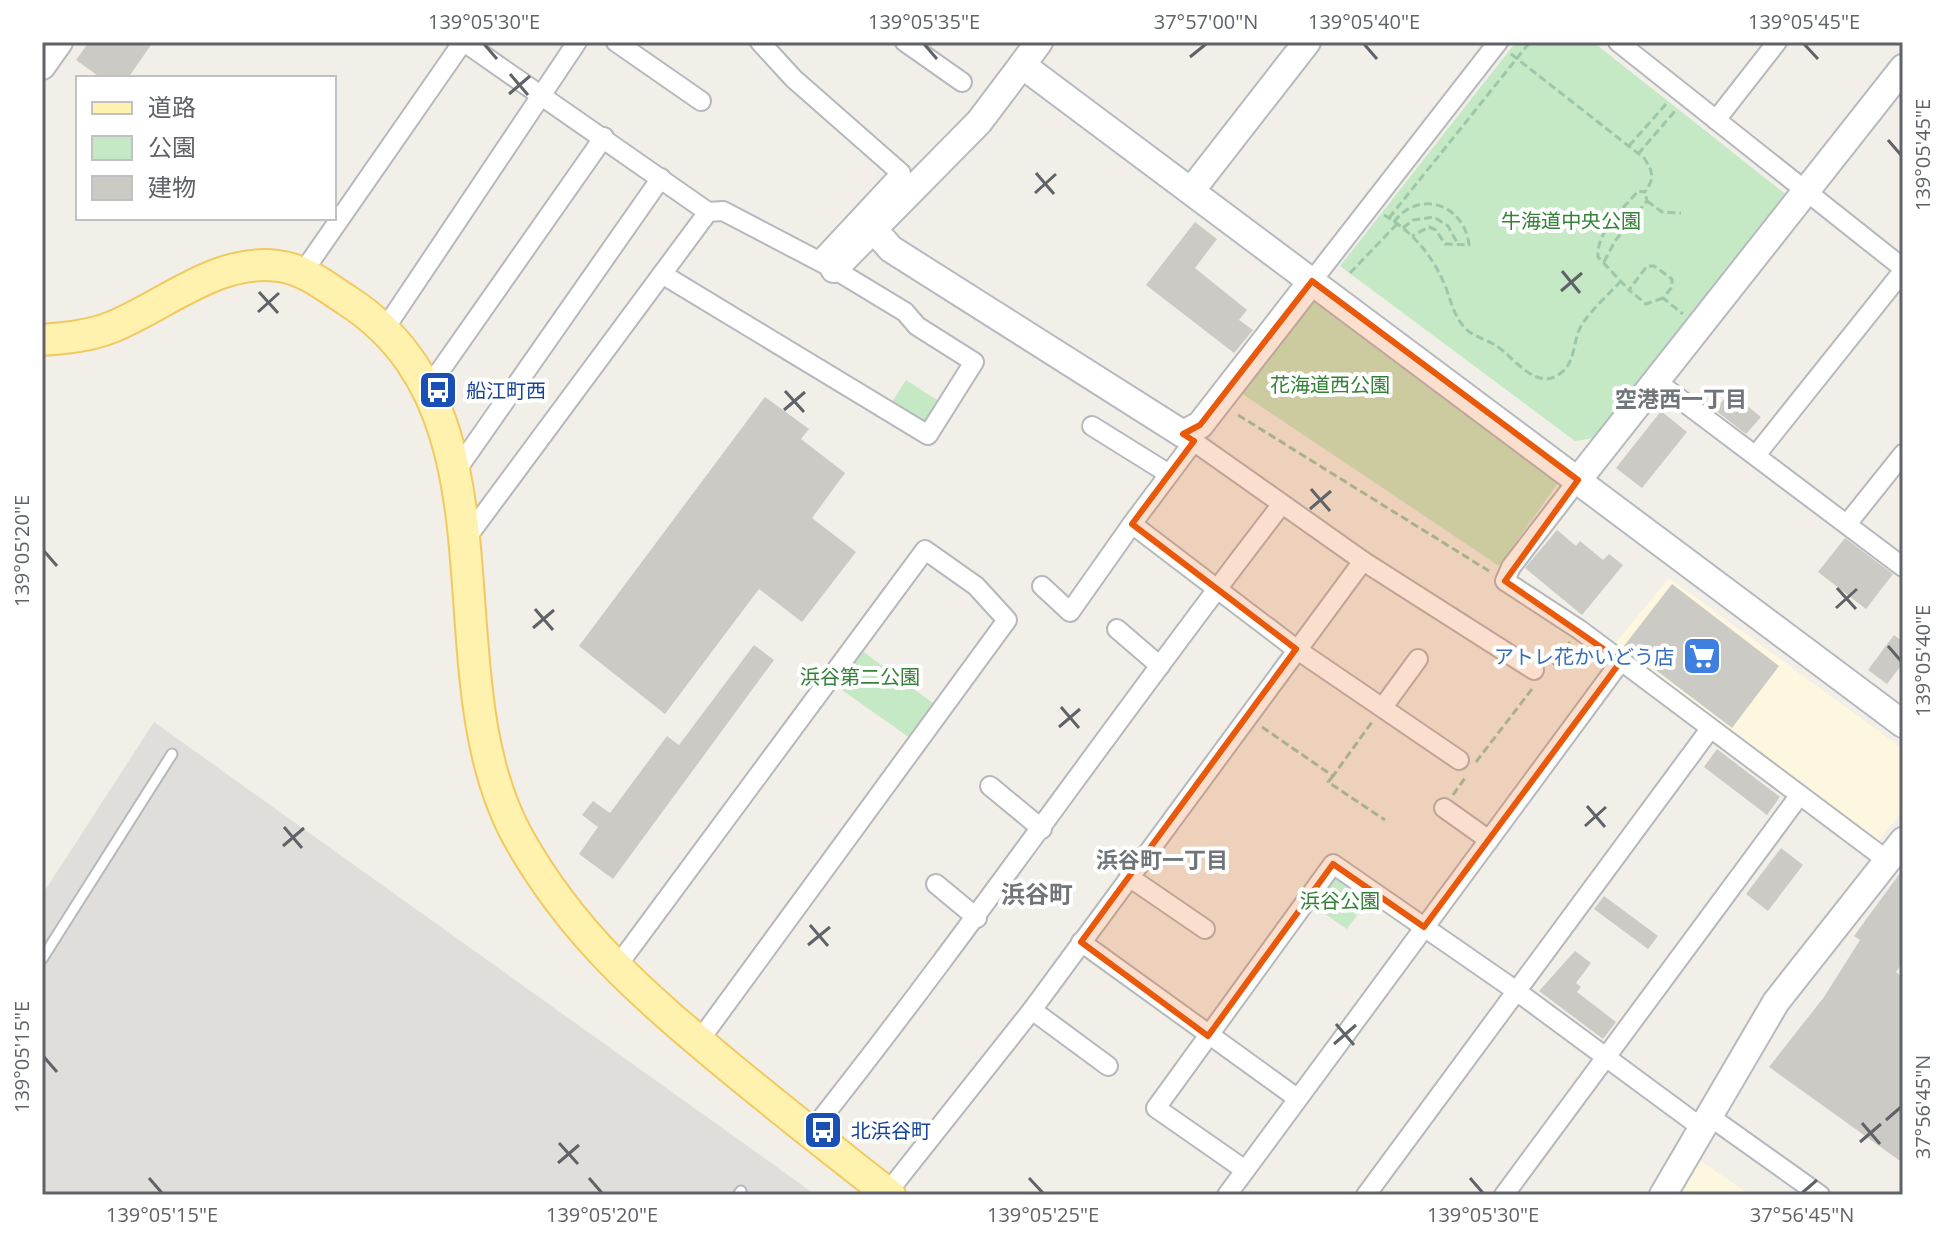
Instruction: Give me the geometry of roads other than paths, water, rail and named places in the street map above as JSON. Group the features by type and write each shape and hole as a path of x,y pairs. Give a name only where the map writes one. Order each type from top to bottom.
{"main road":[{"path":"42,340 80,337 111,328 209,277 245,266 278,265 303,272 365,312 384,330 415,365 428,388 456,471 480,724 494,781 516,834 543,880 577,927 615,969 810,1133 888,1194"}],"street":[{"path":"42,66 59,42"},
{"path":"384,330 577,42"},
{"path":"616,42 701,101"},
{"path":"760,42 794,79 901,173 827,264"},
{"path":"905,42 929,49 962,82"},
{"path":"827,264 874,230 979,122 1039,42"},
{"path":"1191,191 1307,42"},
{"path":"1716,120 1777,42"},
{"path":"303,272 458,44 467,44 708,212 723,211 827,264 905,312 917,326 974,362 928,435 662,274"},
{"path":"1631,46 1716,120 1903,269 1756,455"},
{"path":"1042,586 1070,612 1169,474 1188,437 1503,47"},
{"path":"1022,65 1903,724"},
{"path":"1663,1195 1776,1002 1895,851 1799,796 1580,630 1505,581 1511,567 1578,480 1903,68"},
{"path":"428,388 604,137"},
{"path":"456,471 661,178"},
{"path":"462,544 708,212"},
{"path":"874,230 891,249 1188,437 1533,679"},
{"path":"1656,381 1903,567"},
{"path":"1092,426 1169,474"},
{"path":"1847,524 1903,454"},
{"path":"810,1133 977,918 1216,589 1282,504"},
{"path":"1132,524 1296,649 1459,760"},
{"path":"615,969 925,550 976,586 1007,620 699,1041"},
{"path":"888,1194 1032,1010 1363,561"},
{"path":"1117,629 1160,666"},
{"path":"1383,707 1418,659"},
{"path":"1227,1195 1621,661"},
{"path":"1366,1195 1710,729"},
{"path":"990,786 1042,829"},
{"path":"1504,1195 1799,796"},
{"path":"1444,808 1489,840"},
{"path":"1245,1170 1156,1108 1333,864 1605,1056 1820,1195"},
{"path":"1129,877 1205,929"},
{"path":"936,884 977,918"},
{"path":"1081,942 1297,1098"},
{"path":"1032,1010 1108,1066"}],"lane":[{"path":"42,959 172,754"}],"place":[{"name":"船江町西","path":"438,390"},
{"name":"アトレ花かいどう店","path":"1702,656"},
{"name":"北浜谷町","path":"823,1130"}],"district":[{"name":"空港西一丁目","path":"1681,398"},
{"name":"浜谷町一丁目","path":"1162,859"},
{"name":"浜谷町","path":"1037,893"}],"park label":[{"name":"牛海道中央公園","path":"1571,220"},
{"name":"花海道西公園","path":"1330,384"},
{"name":"浜谷第二公園","path":"860,676"},
{"name":"浜谷公園","path":"1340,900"}]}
